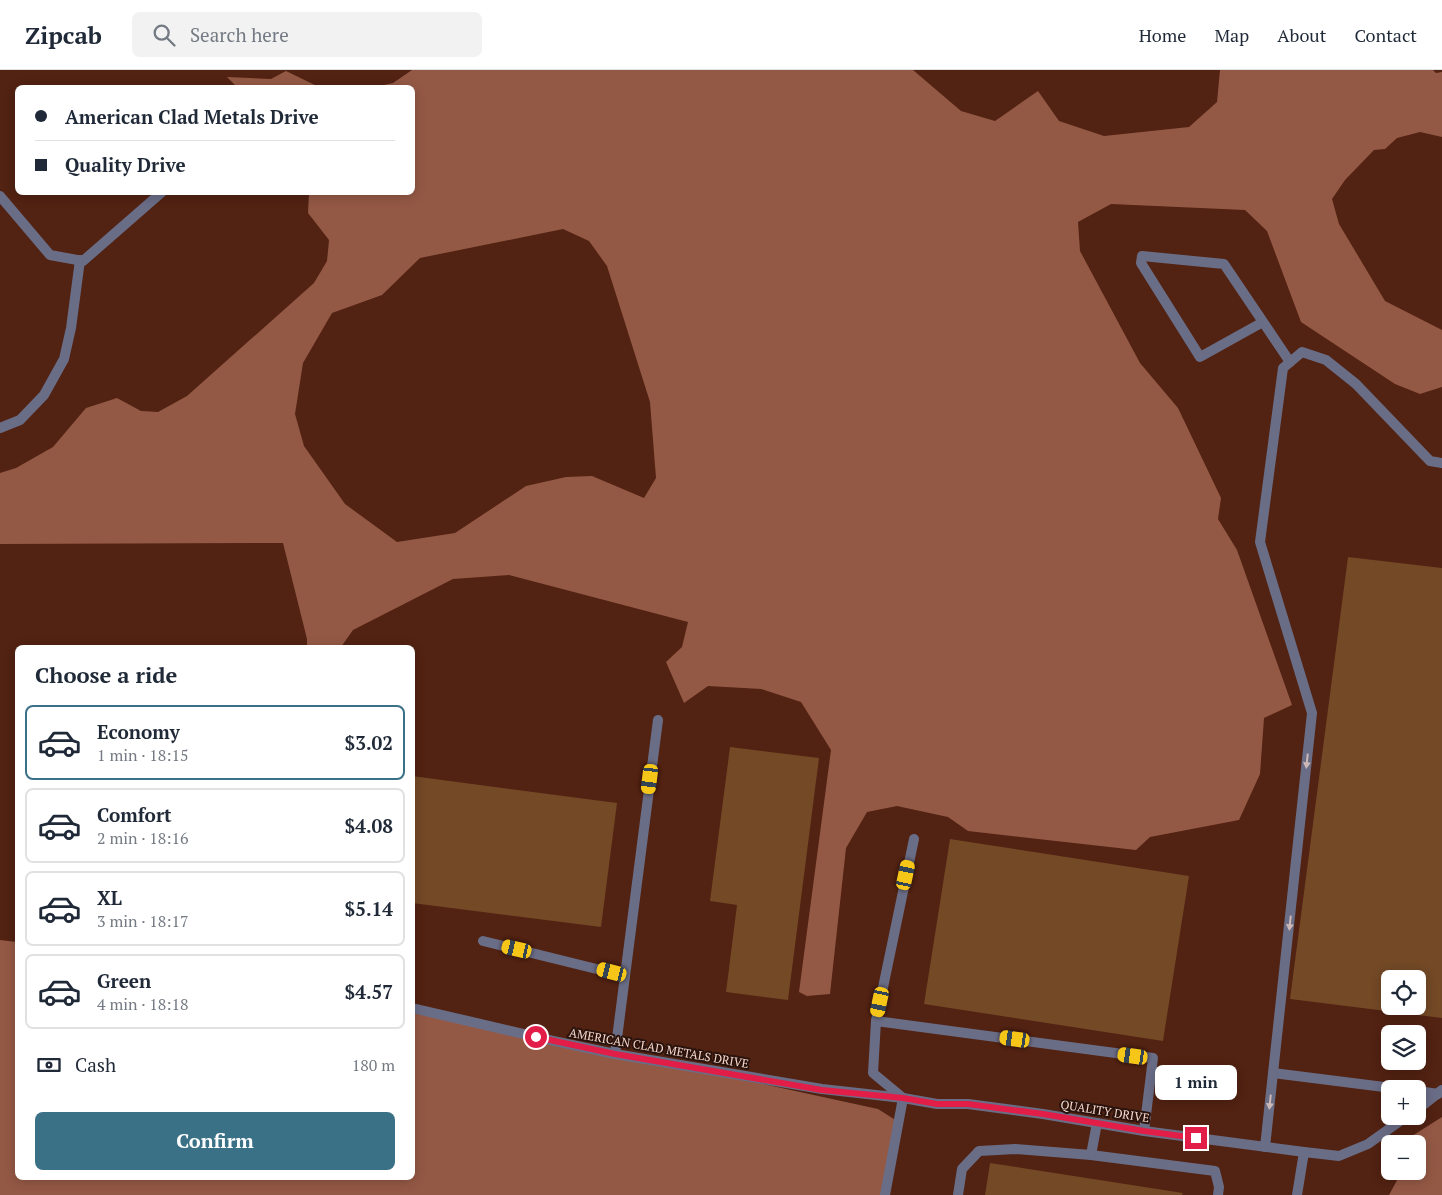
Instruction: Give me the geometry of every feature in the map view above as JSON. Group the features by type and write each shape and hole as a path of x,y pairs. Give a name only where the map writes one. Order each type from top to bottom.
{"street":[{"path":"0,196 50,255 83,261 159,195"},
{"path":"1263,322 1200,357 1141,263 1142,256 1224,264 1290,362"},
{"path":"0,428 20,420 44,395 64,359 71,328 80,260"},
{"path":"1265,1147 1312,712 1260,542 1283,368 1302,352 1326,360 1356,384 1430,461 1442,462"},
{"path":"615,1054 658,720"},
{"path":"884,1195 903,1098 873,1073 876,1021 914,839"},
{"path":"483,942 626,976"},
{"name":"AMERICAN CLAD METALS DRIVE","path":"415,1009 615,1054 822,1090 903,1098"},
{"path":"876,1021 1153,1058 1144,1131"},
{"path":"1273,1073 1381,1087"},
{"path":"1426,1091 1440,1092"},
{"path":"1426,1103 1440,1092"},
{"name":"QUALITY DRIVE","path":"903,1098 937,1104 968,1104 1144,1131 1339,1156 1368,1144 1394,1125"},
{"path":"1091,1155 1097,1123"},
{"path":"958,1195 962,1169 979,1151 1015,1149 1091,1155 1215,1171 1219,1187 1218,1195"},
{"path":"1297,1195 1304,1152"}],"shaded area":[{"path":"412,70 913,70 961,111 995,121 1038,91 1059,121 1104,136 1189,127 1217,102 1220,70 1433,70 1436,73 1442,72 1442,137 1420,132 1397,138 1385,149 1374,150 1345,180 1332,199 1339,224 1385,301 1442,330 1442,387 1420,394 1395,384 1301,322 1267,231 1245,210 1111,204 1078,222 1080,251 1140,363 1178,408 1221,498 1218,519 1237,550 1292,705 1264,718 1260,774 1239,820 1150,837 1136,850 968,831 948,817 897,806 867,812 846,848 830,994 807,996 799,992 831,750 801,702 761,689 708,686 684,703 666,662 682,647 688,622 509,575 453,579 353,630 342,645 307,645 283,543 0,544 0,473 16,468 53,447 86,408 117,398 141,411 158,412 187,396 314,283 327,261 329,240 308,213 309,195 415,195 415,85 384,85 393,83","holes":["563,229 589,241 607,266 650,402 656,478 644,498 592,476 566,477 526,486 455,533 397,542 345,504 304,446 295,414 303,363 332,313 382,295 420,258"]},
{"path":"286,71 315,85 235,85 227,77 271,79"},
{"path":"0,940 15,942 15,1180 415,1180 415,1008 878,1109 897,1121 887,1195 0,1195"},
{"path":"1442,1117 1442,1195 1389,1195 1397,1180 1426,1180 1426,1135 1414,1135"}],"building":[{"path":"1348,557 1442,568 1442,1018 1418,1015 1426,1015 1426,970 1381,970 1381,1010 1290,999"},
{"path":"730,747 819,758 788,1000 726,992 737,905 710,901"},
{"path":"415,776 617,803 601,927 415,903"},
{"path":"950,839 1189,876 1163,1041 924,1004"},
{"path":"990,1163 1183,1193 1182,1195 985,1195"}],"route":[{"path":"536,1037 615,1054 822,1090 903,1098 937,1104 968,1104 1196,1138"}]}
